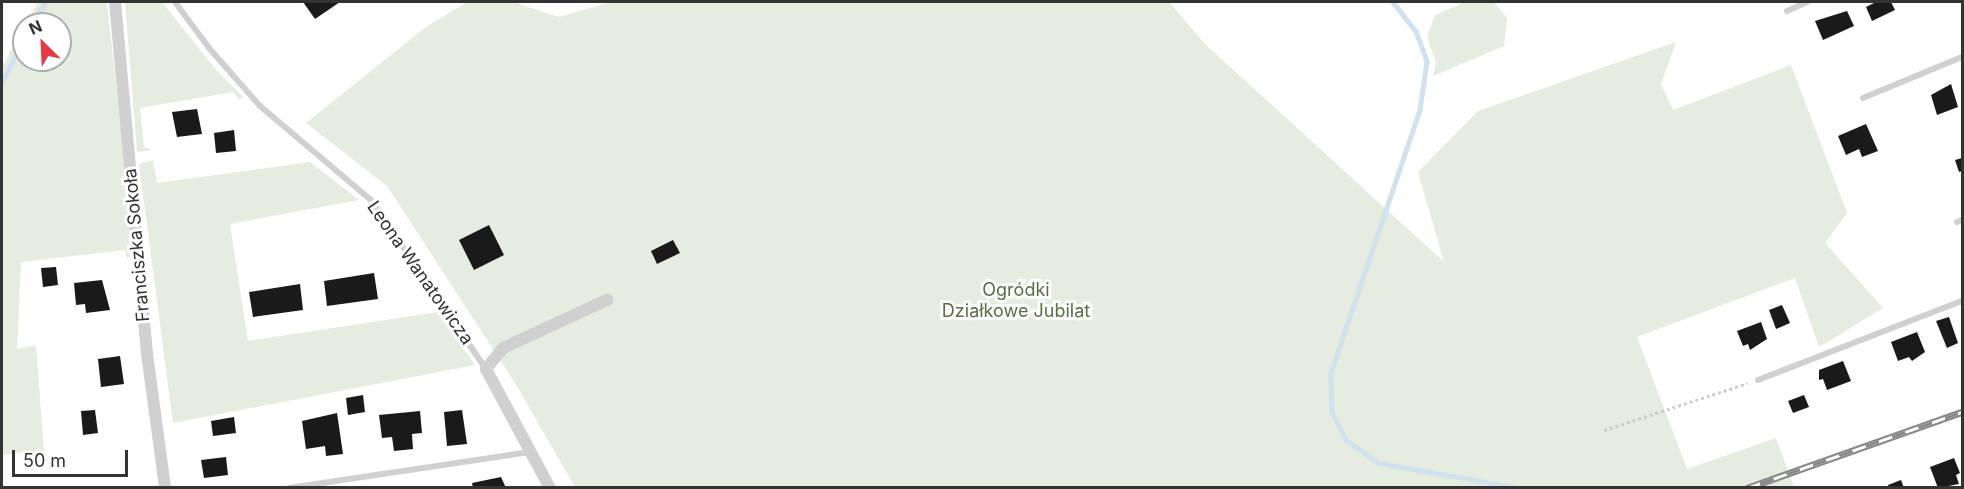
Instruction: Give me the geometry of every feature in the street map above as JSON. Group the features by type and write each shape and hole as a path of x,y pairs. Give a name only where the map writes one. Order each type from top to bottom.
{"street":[{"name":"Franciszka Sokoła","path":"115,2 147,354 165,488"},
{"name":"Leona Wanatowicza","path":"550,488 486,369 503,348 608,300"}],"lane":[{"name":"Leona Wanatowicza","path":"175,2 209,48 260,106 371,200 486,369"},
{"path":"1787,11 1807,2"},
{"path":"1863,98 1962,57"},
{"path":"1758,380 1962,301"},
{"path":"290,488 531,452"}],"path":[{"path":"1604,430 1758,380"}],"green space":[{"path":"38,2 107,2 134,252 127,259 125,250 21,262 17,349 36,345 44,450 2,455 2,67 12,49 12,72 72,72 72,12 33,12"},
{"path":"125,2 162,2 217,71 243,97 239,100 233,92 140,108 144,147 152,150 137,152"},
{"name":"Ogródki Działkowe Jubilat","path":"467,2 513,2 559,17 611,2 1169,2 1206,45 1444,262 1418,172 1478,111 1676,42 1661,84 1673,110 1791,65 1847,213 1825,243 1883,308 1819,347 1795,278 1637,337 1687,469 1776,438 1794,487 575,487 515,383 387,186 306,123 426,27"},
{"path":"1465,2 1494,2 1507,18 1504,46 1433,76 1436,62 1427,37 1435,15"},
{"path":"153,160 157,183 310,162 359,200 230,224 248,341 438,312 475,365 173,423 139,164"}],"building":[{"path":"303,2 340,2 315,19"},
{"path":"1876,2 1891,2 1895,10 1872,21 1866,7"},
{"path":"1847,11 1854,26 1823,40 1815,21"},
{"path":"1951,84 1958,107 1937,115 1931,95"},
{"path":"197,109 202,134 177,137 172,112"},
{"path":"1866,124 1878,151 1862,157 1859,149 1846,155 1838,136"},
{"path":"234,130 236,151 216,153 214,133"},
{"path":"1962,158 1962,171 1959,172 1955,160"},
{"path":"489,225 504,255 474,270 459,240"},
{"path":"673,240 680,253 657,264 651,251"},
{"path":"56,267 58,285 43,287 41,268"},
{"path":"374,273 378,299 327,306 324,281"},
{"path":"102,280 110,310 86,313 85,304 76,305 74,283"},
{"path":"300,284 303,310 253,317 249,292"},
{"path":"1782,305 1790,323 1776,329 1769,310"},
{"path":"1949,317 1958,343 1947,348 1936,321"},
{"path":"1761,322 1767,339 1750,350 1748,344 1743,346 1737,331"},
{"path":"1917,332 1925,352 1912,361 1909,357 1898,361 1891,342"},
{"path":"120,356 124,384 101,387 98,359"},
{"path":"1843,361 1851,381 1827,390 1823,379 1819,380 1819,370"},
{"path":"363,395 365,412 348,415 346,398"},
{"path":"1804,395 1809,407 1793,413 1788,401"},
{"path":"95,410 98,433 83,435 81,411"},
{"path":"462,410 467,444 447,446 444,412"},
{"path":"420,411 422,433 412,434 413,449 394,451 392,437 382,438 379,415"},
{"path":"337,413 343,454 326,456 325,446 306,449 302,421"},
{"path":"234,417 236,433 213,436 211,421"},
{"path":"226,457 228,475 204,478 201,460"},
{"path":"1954,458 1960,473 1956,475 1959,484 1938,488 1930,467"},
{"path":"501,477 506,488 473,488 472,483"},
{"path":"1901,480 1904,488 1889,488 1888,485"}],"waterway":[{"path":"39,12 45,2"},
{"path":"1393,2 1416,31 1427,62 1420,110 1331,373 1332,412 1346,440 1379,463 1520,488"},
{"path":"2,82 12,62"}],"railway":[{"path":"1747,488 1962,412"}]}
